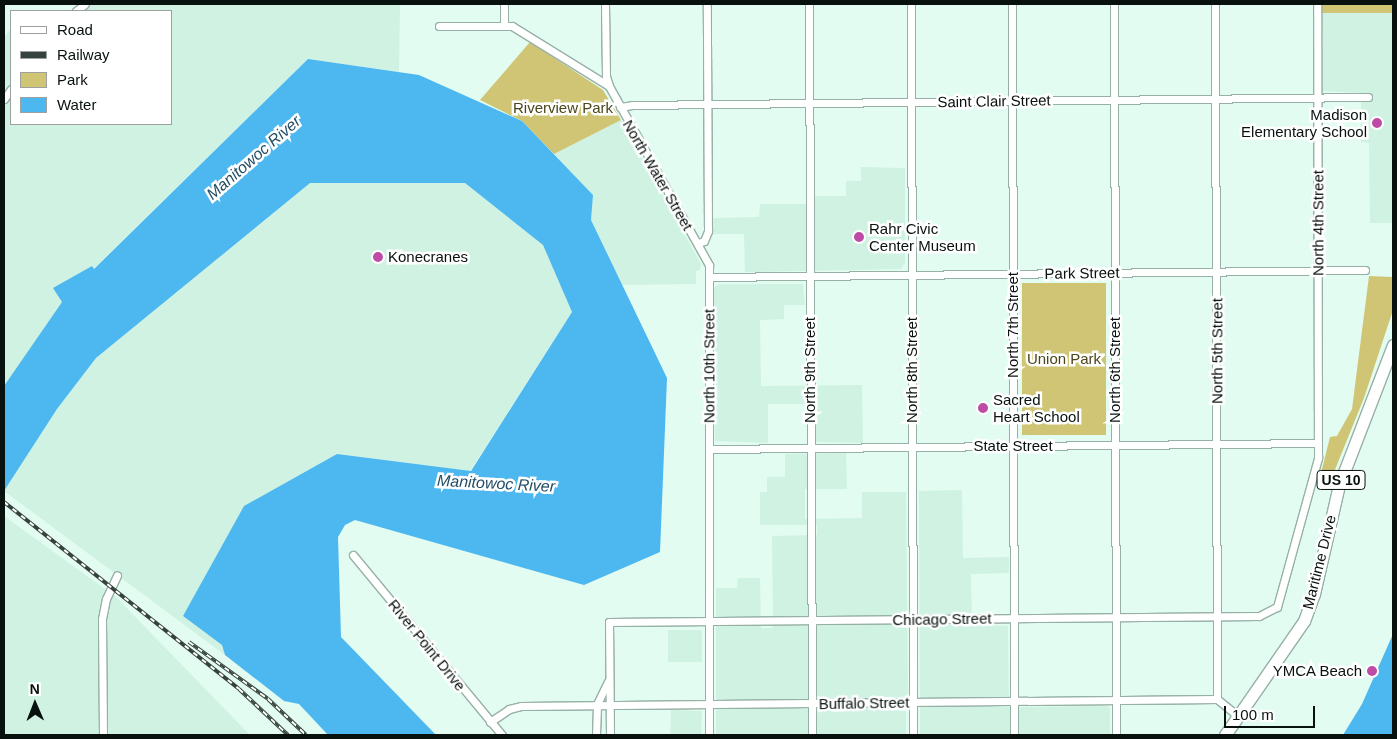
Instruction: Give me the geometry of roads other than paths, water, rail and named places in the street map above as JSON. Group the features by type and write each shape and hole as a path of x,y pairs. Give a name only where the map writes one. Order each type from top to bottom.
{"main road":[{"name":"Maritime Drive","path":"1225,735 1237,715 1304,621 1314,594 1339,485 1393,345"}],"street":[{"path":"504,4 504,26"},
{"path":"605,4 606,76 609,86"},
{"path":"698,243 704,240 708,230 707,4"},
{"name":"North 9th Street","path":"809,4 812,735"},
{"name":"North 8th Street","path":"911,4 913,735"},
{"name":"North 7th Street","path":"1012,4 1014,735"},
{"name":"North 6th Street","path":"1114,4 1116,735"},
{"name":"North 5th Street","path":"1215,4 1217,699"},
{"name":"North 4th Street","path":"1273,611 1281,601 1318,458 1317,4"},
{"path":"439,26 512,26 609,86"},
{"name":"North Water Street","path":"609,86 698,243"},
{"name":"Saint Clair Street","path":"620,108 707,104 1368,97"},
{"name":"North 10th Street","path":"698,243 709,265 710,735"},
{"name":"Park Street","path":"709,277 1365,270"},
{"name":"State Street","path":"708,449 1318,443"},
{"name":"River Point Drive","path":"353,555 502,735"},
{"path":"103,735 102,619 106,599 117,575"},
{"name":"Chicago Street","path":"608,680 610,622 1259,616 1273,611"},
{"path":"596,735 597,706 608,680"},
{"path":"608,680 610,735"},
{"path":"1217,699 1237,715"},
{"name":"Buffalo Street","path":"490,722 509,709 521,706 1217,699"}],"water":[{"name":"Manitowoc River","path":"308,59 419,75 522,121 593,195 591,220 667,378 660,552 584,585 355,520 345,525 338,537 341,637 436,735 328,735 299,704 284,701 225,655 222,645 183,616 244,506 337,454 471,471 572,312 543,245 465,183 310,183 96,358 57,409 4,491 4,386 62,302 53,288 92,266 94,269"},
{"path":"1393,634 1393,735 1343,735 1362,704"}],"railway":[{"path":"4,502 239,689 288,735"},
{"path":"189,642 268,699 306,735"}],"place":[{"name":"Madison Elementary School","path":"1377,123"},
{"name":"Rahr Civic Center Museum","path":"859,237"},
{"name":"Konecranes","path":"378,257"},
{"name":"Sacred Heart School","path":"983,408"},
{"name":"YMCA Beach","path":"1372,671"}],"park label":[{"name":"Riverview Park","path":"563,108"},
{"name":"Union Park","path":"1064,359"}]}
